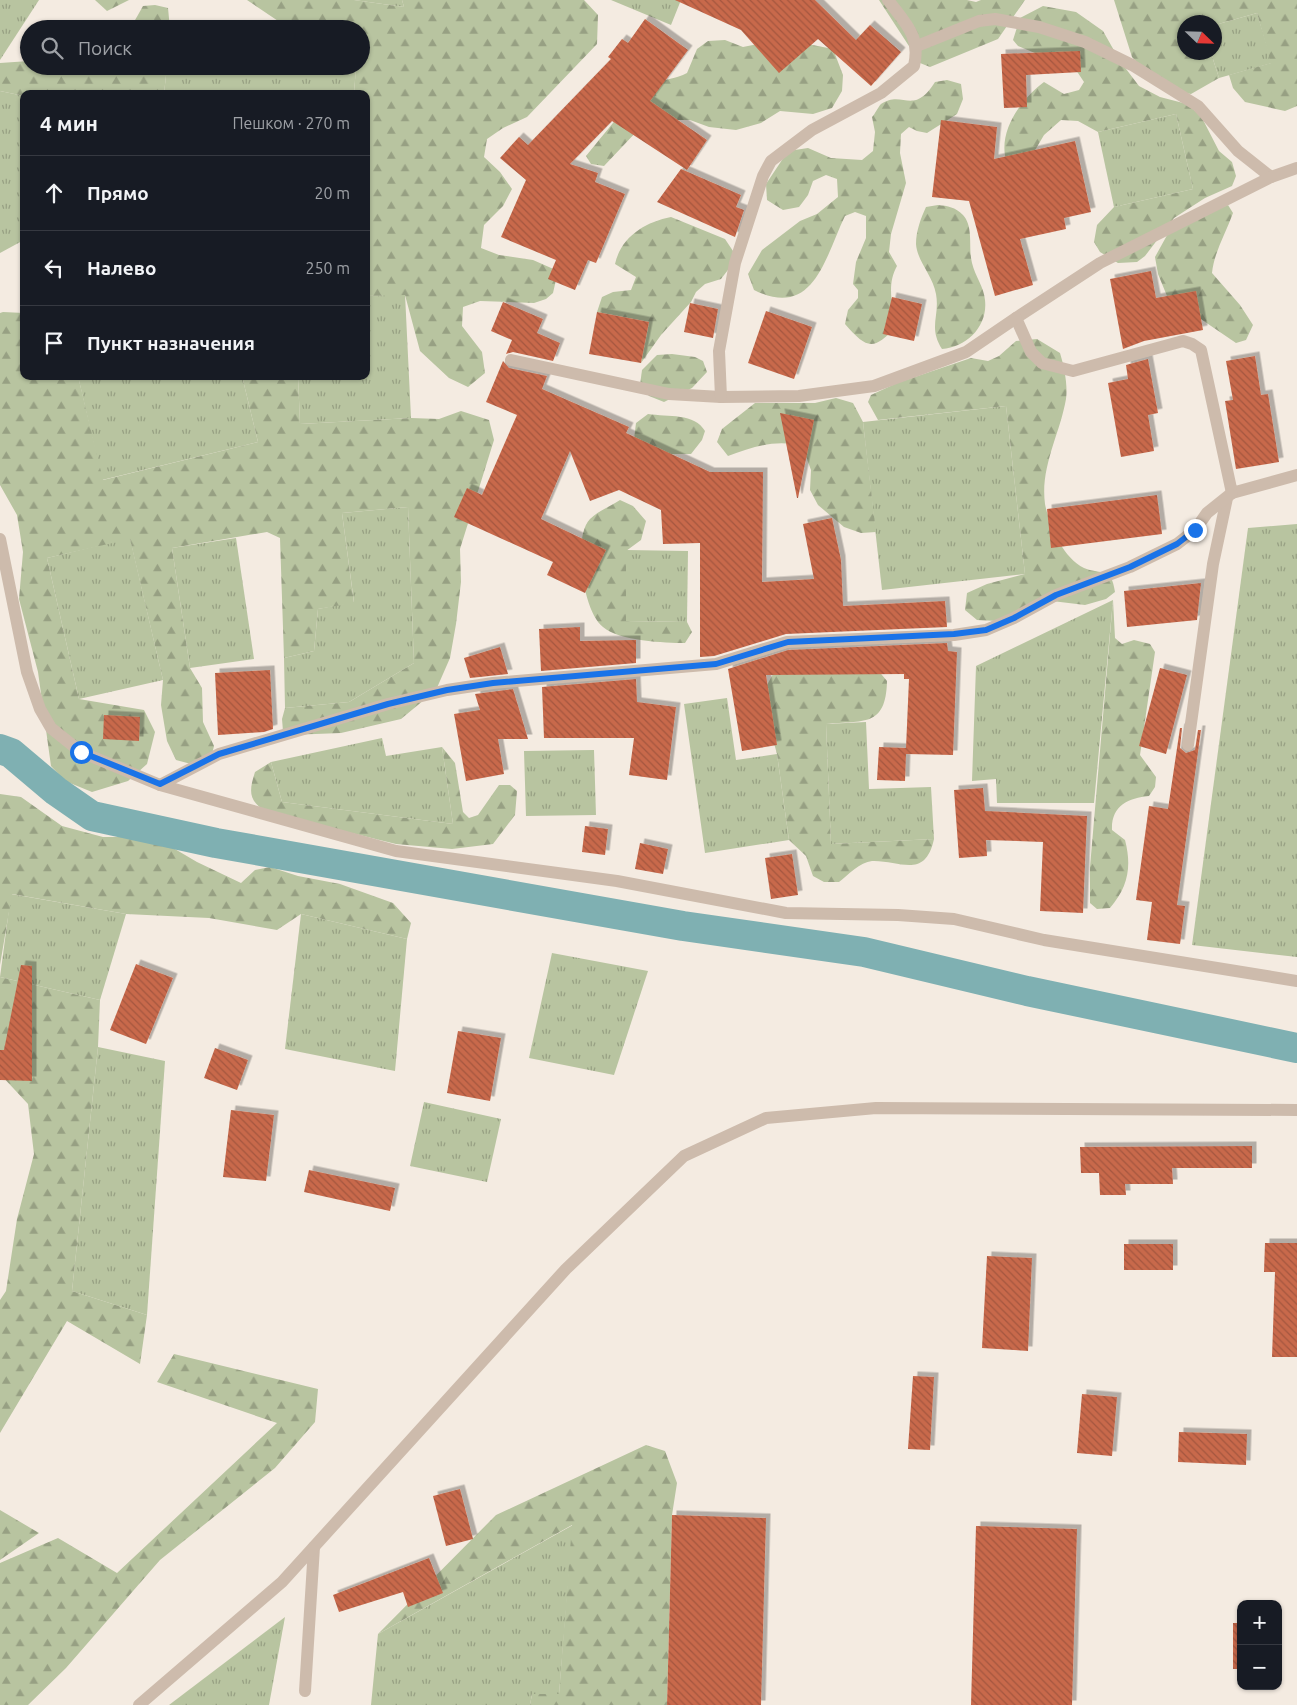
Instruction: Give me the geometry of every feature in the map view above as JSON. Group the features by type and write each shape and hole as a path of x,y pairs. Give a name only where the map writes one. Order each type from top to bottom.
{"street":[{"path":"721,397 718,351 735,263 763,176 771,161 812,130 881,93 914,66 917,46 913,34 888,0"},
{"path":"917,46 979,21 995,19 1039,27 1085,42 1132,65 1198,106 1238,152 1272,177"},
{"path":"512,360 668,394 721,397 799,396 874,386 966,352 1100,264 1272,177 1297,168"},
{"path":"1016,318 1031,352 1042,363 1073,371 1183,342 1192,344 1201,350 1229,495 1213,564 1188,745"},
{"path":"160,784 219,754 388,704 447,690 493,683 716,664 788,642 954,634 986,630 1014,618 1056,595 1130,567 1177,544 1195,530 1207,513 1229,495 1297,475"},
{"path":"0,539 27,672 40,709 51,728 81,752 160,784 396,851 617,881 786,913 898,915 954,919 1044,940 1297,981"},
{"path":"138,1705 282,1582 566,1269 684,1156 766,1118 876,1108 1297,1110"},
{"path":"305,1691 314,1547"}],"green space":[{"path":"0,0 39,0 26,20 20,20 20,29 0,60"},
{"path":"95,0 129,0 107,11"},
{"path":"247,0 354,0 404,7 402,0 584,0 598,15 597,44 527,117 503,128 487,139 484,157 500,172 512,189 503,206 484,225 481,248 499,255 533,260 558,271 553,293 546,299 534,303 480,301 463,307 462,326 482,352 485,373 468,387 449,378 420,351 405,295 370,296 370,90 354,90 355,75 370,75 370,20 277,20"},
{"path":"354,0 402,0 404,7"},
{"path":"611,0 681,0 671,25"},
{"path":"879,0 967,0 976,2 981,0 1025,0 998,39 930,67 920,63"},
{"path":"1114,0 1297,0 1297,106 1285,111 1245,102 1233,88 1229,75 1271,63 1257,13 1222,23 1222,15 1177,15 1177,60 1213,60 1219,78 1191,94 1161,89 1132,57"},
{"path":"155,5 168,8 169,20 135,20 143,6"},
{"path":"1043,6 1076,12 1103,31 1120,61 1139,86 1160,97 1187,104 1201,116 1219,151 1232,162 1236,176 1232,186 1205,198 1174,218 1145,256 1137,262 1118,263 1100,252 1094,242 1097,225 1114,207 1193,189 1176,114 1098,132 1078,121 1061,120 1044,135 1024,169 1006,160 1004,149 1008,127 1013,116 1035,89 1044,82 1064,94 1079,90 1084,82 1076,70 1018,46 1013,40 1020,18"},
{"path":"1257,13 1272,63 1219,78 1213,60 1222,60 1222,23"},
{"path":"782,39 833,49 843,75 842,91 832,108 813,114 780,111 761,123 736,130 709,127 690,120 651,120 639,129 604,166 591,164 586,156 638,95 653,83 679,77 687,73 697,49 708,41 725,40 743,47"},
{"path":"20,62 20,75 166,75 164,90 20,90 20,95 0,91 0,63"},
{"path":"166,75 355,75 354,90 164,90"},
{"path":"947,80 961,84 963,99 957,114 927,133 909,127 901,134 900,153 906,183 891,234 889,252 897,266 891,288 896,327 881,340 870,344 859,338 845,324 848,310 858,298 858,290 853,284 856,262 866,238 866,216 855,212 845,216 823,265 814,280 804,291 791,297 774,297 754,290 748,274 762,250 800,221 817,214 838,197 837,179 826,175 813,181 808,195 799,207 783,210 767,200 766,184 788,151 808,148 831,158 862,160 873,151 875,132 872,117 881,104 889,100 914,100 920,98 935,82"},
{"path":"0,91 20,95 20,242 0,253"},
{"path":"1176,114 1193,189 1114,207 1098,132"},
{"path":"1228,205 1233,213 1218,250 1212,273 1240,305 1253,325 1246,340 1236,343 1167,296 1158,274 1155,257 1171,228"},
{"path":"948,206 960,212 966,220 970,232 972,263 985,300 983,318 974,334 960,344 942,349 935,328 936,294 932,281 919,256 916,244 918,229 926,207"},
{"path":"671,217 725,239 733,251 731,266 721,279 705,284 696,292 691,302 661,335 641,363 649,322 597,312 602,297 613,292 631,290 636,277 615,264 618,254 628,239 643,227"},
{"path":"405,294 411,418 300,424 298,380 370,380 370,296"},
{"path":"0,313 20,313 20,380 79,380 103,480 258,442 243,380 298,380 300,424 411,418 439,419 461,411 489,420 494,440 460,549 461,582 456,624 450,658 436,690 401,719 341,733 290,735 283,731 282,719 285,708 349,702 414,663 408,507 342,513 354,603 318,609 314,651 284,658 280,538 267,532 172,548 190,668 202,688 203,722 214,746 212,754 191,764 176,760 167,741 161,705 163,680 130,539 47,558 79,699 144,710 155,732 147,764 128,781 92,792 65,781 51,766 38,672 19,599 23,552 17,515 0,485"},
{"path":"1037,339 1060,353 1066,388 1063,412 1045,477 1044,490 1047,512 1063,549 1076,563 1084,568 1108,575 1111,578 1115,592 1106,599 1085,605 1052,601 997,621 977,620 965,610 967,593 987,584 1025,574 1006,406 878,420 868,402 871,395 897,383 971,358 988,361 999,356 1016,341"},
{"path":"672,354 695,357 703,361 707,372 692,388 664,402 649,396 640,385 642,370 657,355"},
{"path":"79,380 243,380 258,442 102,480"},
{"path":"836,398 853,403 863,422 876,532 861,533 844,527 818,505 810,490 811,470 802,446 783,443 764,445 728,456 717,442 722,429 755,403 815,403"},
{"path":"1006,406 1025,574 882,590 863,422"},
{"path":"648,414 680,417 695,421 705,431 702,440 691,454 647,454 634,439 636,423"},
{"path":"620,500 633,506 646,521 641,540 626,551 626,621 687,622 692,632 685,643 642,640 610,632 596,619 590,606 582,574 582,541 585,528 593,516"},
{"path":"408,507 414,663 349,702 285,708 284,658 314,651 318,609 354,602 342,513"},
{"path":"1297,524 1297,957 1192,945 1248,528"},
{"path":"130,538 163,680 79,699 47,558"},
{"path":"236,538 254,659 190,668 172,548"},
{"path":"626,550 688,551 687,622 626,621"},
{"path":"1113,600 1094,803 997,803 996,779 972,781 976,666"},
{"path":"1113,600 1115,638 1122,644 1134,640 1150,644 1155,652 1140,755 1156,777 1155,787 1149,796 1128,801 1114,815 1112,830 1125,840 1128,859 1127,876 1121,892 1110,908 1097,909 1090,903 1090,867"},
{"path":"877,669 887,681 886,696 877,714 870,719 861,721 826,724 831,844 934,839 930,852 918,864 910,865 872,861 859,866 839,882 824,882 813,876 806,856 789,840 777,754 761,696 773,674"},
{"path":"727,698 736,760 777,754 789,840 705,853 684,704"},
{"path":"866,722 869,789 931,787 934,839 831,844 826,724"},
{"path":"382,738 386,756 442,747 453,824 282,802 271,762"},
{"path":"442,747 455,763 463,812 469,818 478,815 499,785 510,785 517,791 515,815 493,844 452,849 396,844 266,812 253,799 251,790 255,772 271,762 282,802 453,824"},
{"path":"594,750 596,815 526,816 524,751"},
{"path":"0,794 21,797 62,826 103,837 126,837 168,845 197,862 241,883 255,870 270,867 298,876 340,884 393,903 411,923 407,939 301,914 277,930 209,918 126,914 12,894 0,965"},
{"path":"11,894 126,914 100,1000 0,977"},
{"path":"301,914 407,939 395,1071 285,1049"},
{"path":"552,953 648,971 614,1075 529,1058"},
{"path":"0,977 100,1000 98,1047 72,1291 147,1315 140,1364 67,1321 0,1433 0,1300 6,1291 17,1219 34,1154 28,1104 0,1074"},
{"path":"98,1047 165,1061 147,1315 72,1291"},
{"path":"424,1102 501,1119 487,1182 410,1166"},
{"path":"174,1354 318,1389 315,1422 275,1468 160,1560 66,1668 28,1705 0,1705 0,1563 58,1538 117,1573 277,1423 157,1382"},
{"path":"646,1445 665,1451 677,1483 672,1515 667,1705 530,1705 532,1694 559,1694 572,1525 378,1634 496,1515"},
{"path":"0,1510 39,1533 0,1560"},
{"path":"573,1525 559,1694 532,1694 530,1705 371,1705 378,1634"},
{"path":"285,1617 269,1705 169,1705"}],"building":[{"path":"675,0 815,0 856,40 870,25 901,52 871,86 818,39 779,73 741,30"},
{"path":"645,19 688,50 650,101 707,140 687,170 612,121 570,164 598,173 595,182 625,194 596,263 588,260 575,290 548,279 556,260 501,237 526,180 500,158 519,137 528,145 611,59 608,57 622,39 628,43"},
{"path":"1080,51 1081,72 1026,75 1027,107 1004,108 1001,54"},
{"path":"941,120 997,127 994,159 1075,141 1091,212 1064,218 1066,229 1020,239 1033,285 995,296 969,201 932,197"},
{"path":"681,169 741,195 736,207 744,210 735,237 657,202"},
{"path":"1151,271 1156,298 1196,291 1203,330 1144,341 1123,349 1110,279"},
{"path":"892,297 922,304 914,341 883,334"},
{"path":"503,302 543,319 537,333 560,343 553,361 513,352 506,354 512,340 491,331"},
{"path":"690,303 718,309 713,338 684,332"},
{"path":"766,311 812,327 794,379 748,363"},
{"path":"597,312 649,322 641,363 589,354"},
{"path":"1255,356 1261,395 1268,394 1279,462 1236,469 1225,401 1233,400 1226,361"},
{"path":"1148,359 1158,413 1148,415 1154,451 1121,457 1108,383 1128,379 1126,365"},
{"path":"503,361 509,368 547,376 542,389 629,427 626,433 710,472 763,472 762,582 814,579 803,524 832,518 841,560 843,606 945,601 947,627 786,634 714,656 700,657 700,543 663,544 661,510 619,490 590,501 570,451 541,519 606,550 585,593 547,575 553,562 454,517 467,488 482,495 517,415 486,402"},
{"path":"780,413 814,420 798,498 797,498"},
{"path":"1157,495 1162,534 1051,548 1047,509"},
{"path":"1201,583 1197,620 1127,627 1124,591"},
{"path":"580,627 580,641 636,640 636,663 541,671 539,629"},
{"path":"947,643 948,651 957,652 953,755 906,754 905,781 877,780 879,747 906,748 909,679 904,679 904,674 766,675 777,745 742,751 728,669 788,650"},
{"path":"500,647 508,674 470,678 464,658"},
{"path":"1160,668 1187,675 1166,754 1139,746"},
{"path":"270,670 273,729 264,732 218,735 215,673"},
{"path":"636,679 637,702 676,707 667,780 629,775 634,738 544,738 542,687"},
{"path":"513,689 528,739 498,739 504,774 466,781 454,714 480,710 475,694"},
{"path":"104,715 140,717 139,741 103,739"},
{"path":"1180,728 1182,728 1180,748 1186,753 1195,750 1198,730 1201,730 1177,905 1185,906 1180,944 1147,940 1152,902 1136,900 1149,806 1168,809"},
{"path":"983,788 985,811 1087,816 1083,913 1040,911 1043,842 986,840 987,856 959,858 954,790"},
{"path":"585,826 608,829 605,855 582,852"},
{"path":"640,843 668,849 663,874 635,869"},
{"path":"792,854 798,895 771,899 765,858"},
{"path":"136,964 173,978 146,1044 110,1030"},
{"path":"21,965 32,966 32,1081 0,1080 0,1050 4,1050"},
{"path":"458,1031 501,1038 490,1101 447,1093"},
{"path":"215,1048 248,1060 237,1090 204,1078"},
{"path":"231,1110 274,1115 266,1181 223,1177"},
{"path":"1252,1146 1252,1168 1172,1168 1173,1184 1125,1184 1126,1195 1100,1195 1099,1173 1081,1173 1080,1147"},
{"path":"309,1170 395,1188 390,1211 304,1192"},
{"path":"1265,1243 1297,1243 1297,1357 1272,1357 1275,1272 1264,1272"},
{"path":"1124,1244 1173,1244 1173,1270 1124,1270"},
{"path":"987,1256 1032,1258 1028,1351 982,1348"},
{"path":"913,1376 934,1377 930,1450 908,1449"},
{"path":"1082,1394 1117,1397 1112,1456 1077,1453"},
{"path":"1179,1432 1247,1434 1246,1465 1178,1462"},
{"path":"460,1489 473,1539 446,1546 433,1496"},
{"path":"672,1515 766,1518 761,1705 667,1705"},
{"path":"976,1526 1077,1529 1072,1705 971,1705"},
{"path":"429,1558 443,1593 408,1607 403,1592 339,1612 333,1595"},
{"path":"1233,1623 1237,1623 1237,1669 1233,1669"}],"waterway":[{"path":"0,749 11,753 56,791 92,816 216,843 683,926 864,952 1027,991 1297,1048"}],"route":[{"path":"81,752 160,784 219,754 388,704 447,690 493,683 716,664 788,642 954,634 986,630 1014,618 1056,595 1130,567 1177,544 1195,530"}]}
